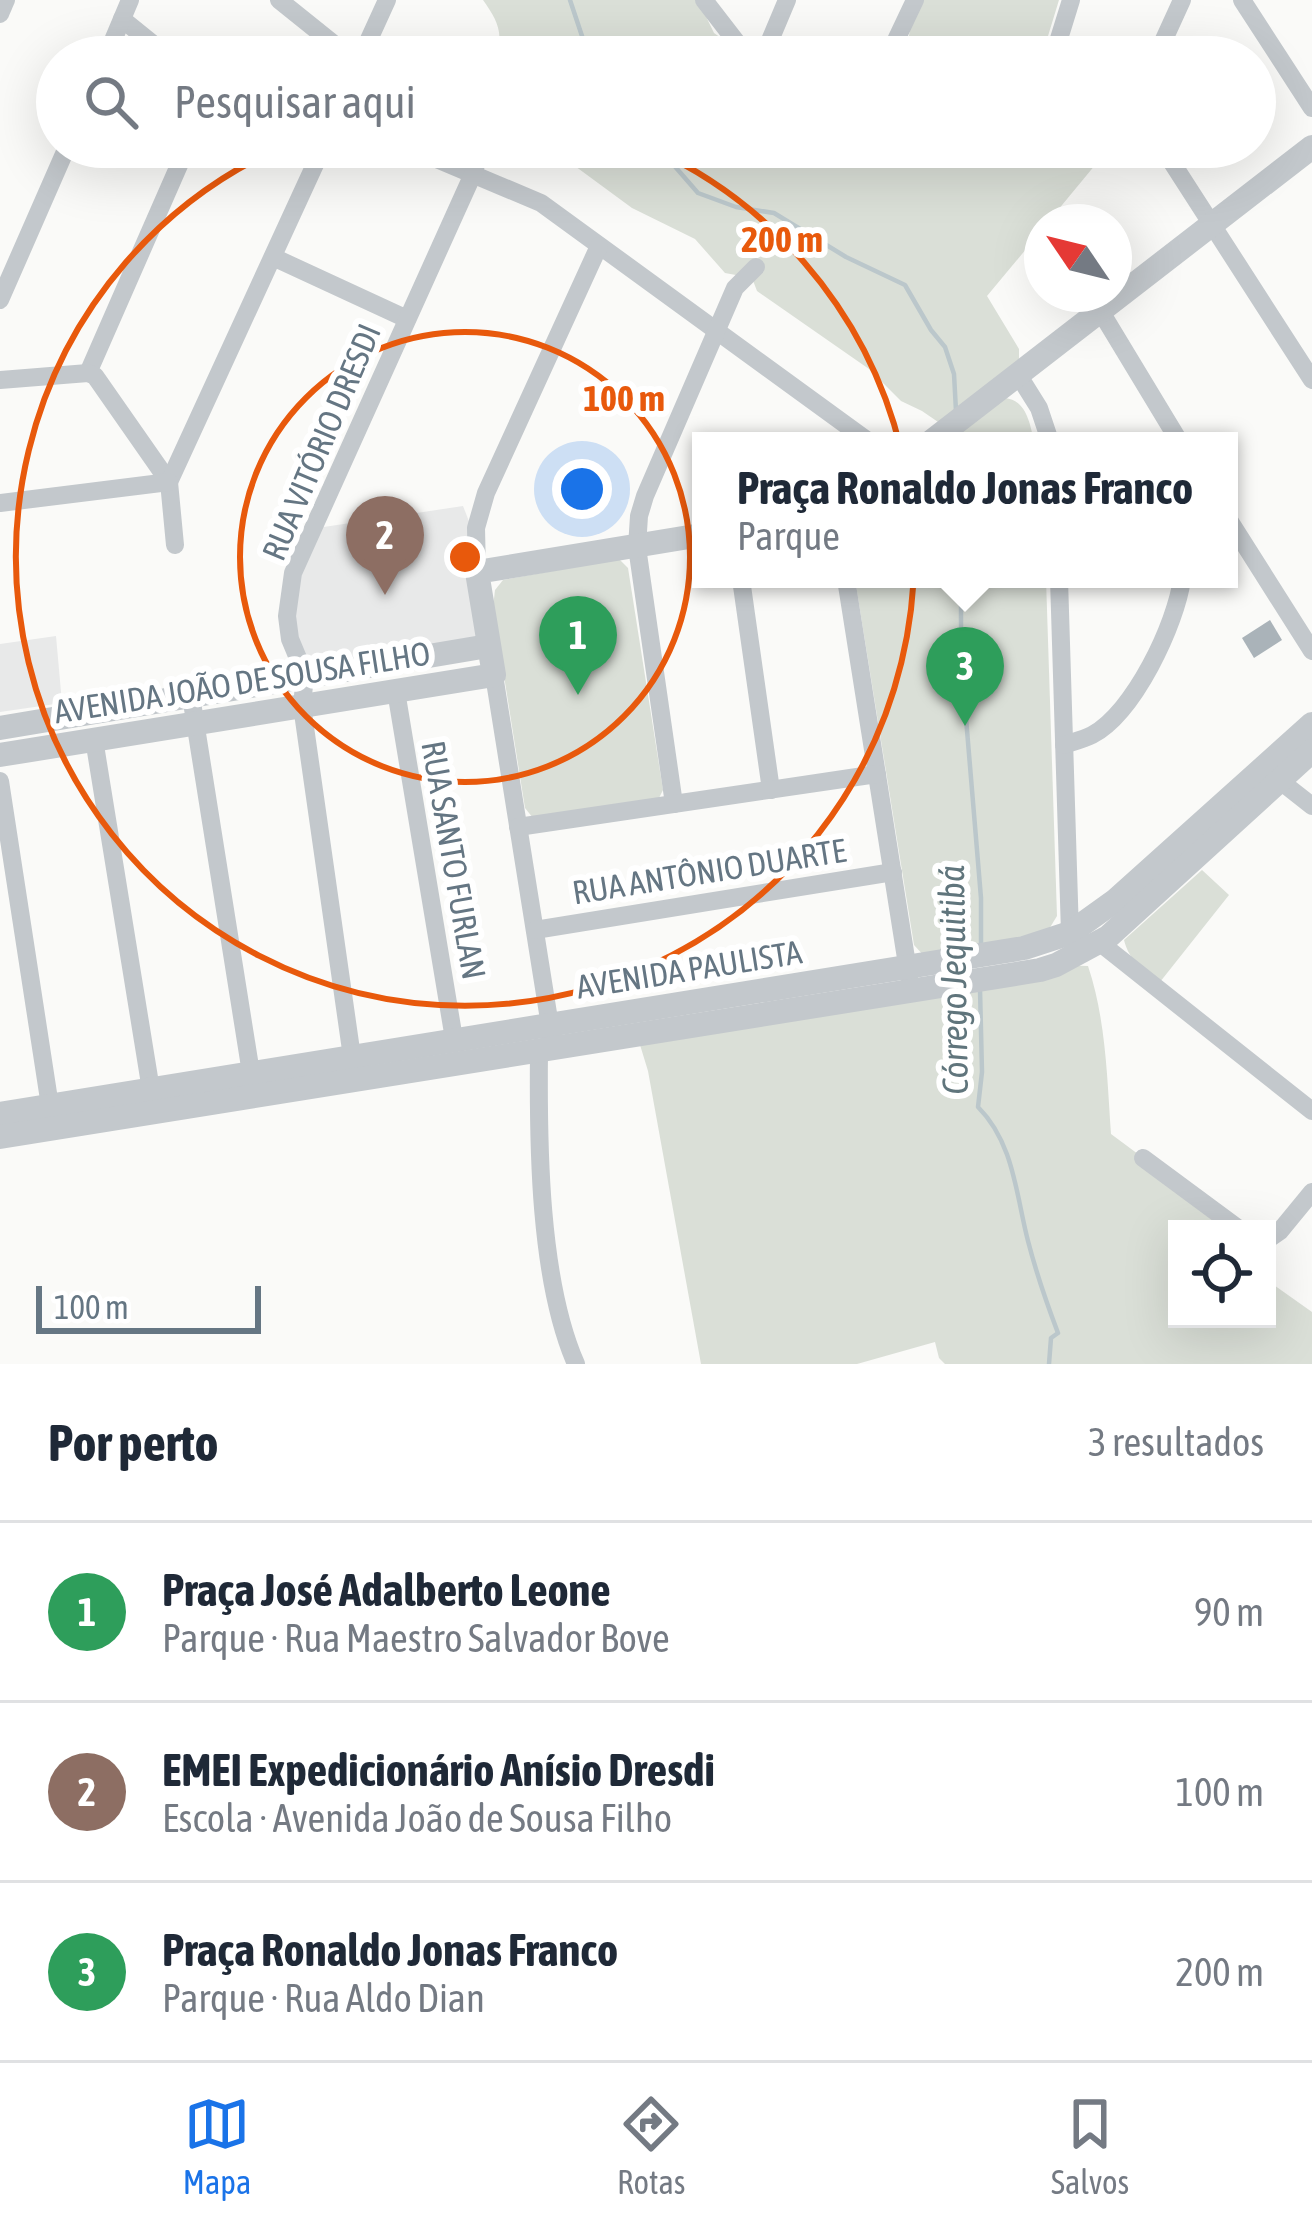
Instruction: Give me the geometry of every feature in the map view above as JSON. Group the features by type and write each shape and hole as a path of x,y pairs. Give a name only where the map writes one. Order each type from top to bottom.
{"street":[{"path":"0,14 7,0"},
{"path":"115,36 130,0"},
{"path":"279,0 324,36"},
{"path":"371,36 387,0"},
{"path":"704,0 732,36"},
{"path":"772,36 787,0"},
{"path":"898,36 914,0"},
{"path":"1060,36 1071,0"},
{"path":"1166,36 1182,0"},
{"path":"1242,0 1265,36"},
{"path":"122,19 143,36"},
{"path":"1276,52 1312,108"},
{"path":"1132,287 1312,147"},
{"path":"1,293 58,168"},
{"path":"88,374 178,168"},
{"path":"169,482 313,168"},
{"path":"459,168 541,203 855,432"},
{"name":"RUA VITÓRIO DRESDI","path":"352,1057 302,706 305,675 287,616 293,573 475,168"},
{"path":"1176,168 1312,380"},
{"path":"576,1364 563,1335 546,1237 548,1042 535,929 477,572 476,528 485,493 599,246"},
{"path":"273,257 407,319"},
{"path":"674,804 637,547 639,516 735,288 756,267"},
{"path":"944,432 1101,312 1174,432"},
{"path":"0,380 95,376 169,482 176,545"},
{"path":"1019,376 1047,432"},
{"path":"0,503 169,482"},
{"path":"1238,534 1312,651"},
{"path":"477,572 692,537"},
{"path":"742,588 771,790"},
{"path":"846,588 910,979"},
{"path":"1059,588 1064,745 1083,943 1312,1112"},
{"path":"1064,745 1094,734 1134,690 1160,650 1181,588"},
{"name":"AVENIDA JOÃO DE SOUSA FILHO","path":"0,728 488,646"},
{"name":"AVENIDA JOÃO DE SOUSA FILHO","path":"0,754 494,676"},
{"name":"RUA SANTO FURLAN","path":"396,691 454,1039"},
{"path":"191,696 251,1073"},
{"name":"AVENIDA PAULISTA","path":"1083,943 1116,900 1312,724"},
{"path":"94,740 151,1090"},
{"name":"AVENIDA PAULISTA","path":"0,1137 910,979 1024,948 1083,943 1312,751"},
{"path":"518,827 877,774"},
{"path":"1279,780 1312,806"},
{"path":"0,781 50,1106"},
{"name":"RUA ANTÔNIO DUARTE","path":"535,929 893,872"},
{"name":"AVENIDA PAULISTA","path":"0,1114 454,1039 548,1042"},
{"path":"1143,1158 1227,1220"},
{"path":"1276,1234 1312,1192"}],"shaded area":[{"path":"483,0 698,0 718,36 499,36 495,18"},
{"path":"911,0 1059,0 1048,36 909,36"},
{"path":"578,168 1093,168 1063,204 1024,204 1024,252 987,296 1019,349 1019,360 941,424 901,401 869,369 757,291 752,278 725,273 695,239 632,208"},
{"path":"1005,398 1022,408 1032,432 955,432"},
{"path":"463,506 472,529 484,644 307,674 293,638 297,575 317,528"},
{"path":"619,559 628,568 663,790 659,798 533,818 525,808 493,607 495,590 503,580"},
{"path":"856,588 1046,588 1057,916 1046,934 925,957 914,945"},
{"path":"56,636 62,703 0,712 0,644"},
{"path":"1202,870 1229,895 1160,982 1133,959 1124,940"},
{"path":"1056,965 1088,966 1102,1028 1111,1134 1227,1220 1168,1220 1168,1328 1276,1328 1276,1286 1312,1312 1312,1364 945,1364 935,1342 857,1364 701,1364 648,1071 637,1035"}],"building":[{"path":"1270,620 1282,640 1254,658 1242,638"}],"waterway":[{"name":"Córrego Jequitibá","path":"570,0 582,36"},
{"name":"Córrego Jequitibá","path":"676,168 698,193 736,207 774,213 846,257 905,285 945,347 954,374 956,411"},
{"name":"Córrego Jequitibá","path":"961,588 961,658 981,948"},
{"name":"Córrego Jequitibá","path":"980,989 978,1107 1006,1153 1031,1253 1058,1333 1051,1338 1049,1364"}],"place":[{"name":"EMEI Expedicionário Anísio Dresdi","path":"385,595"},
{"name":"Praça José Adalberto Leone","path":"578,695"},
{"name":"Praça Ronaldo Jonas Franco","path":"965,726"}]}
